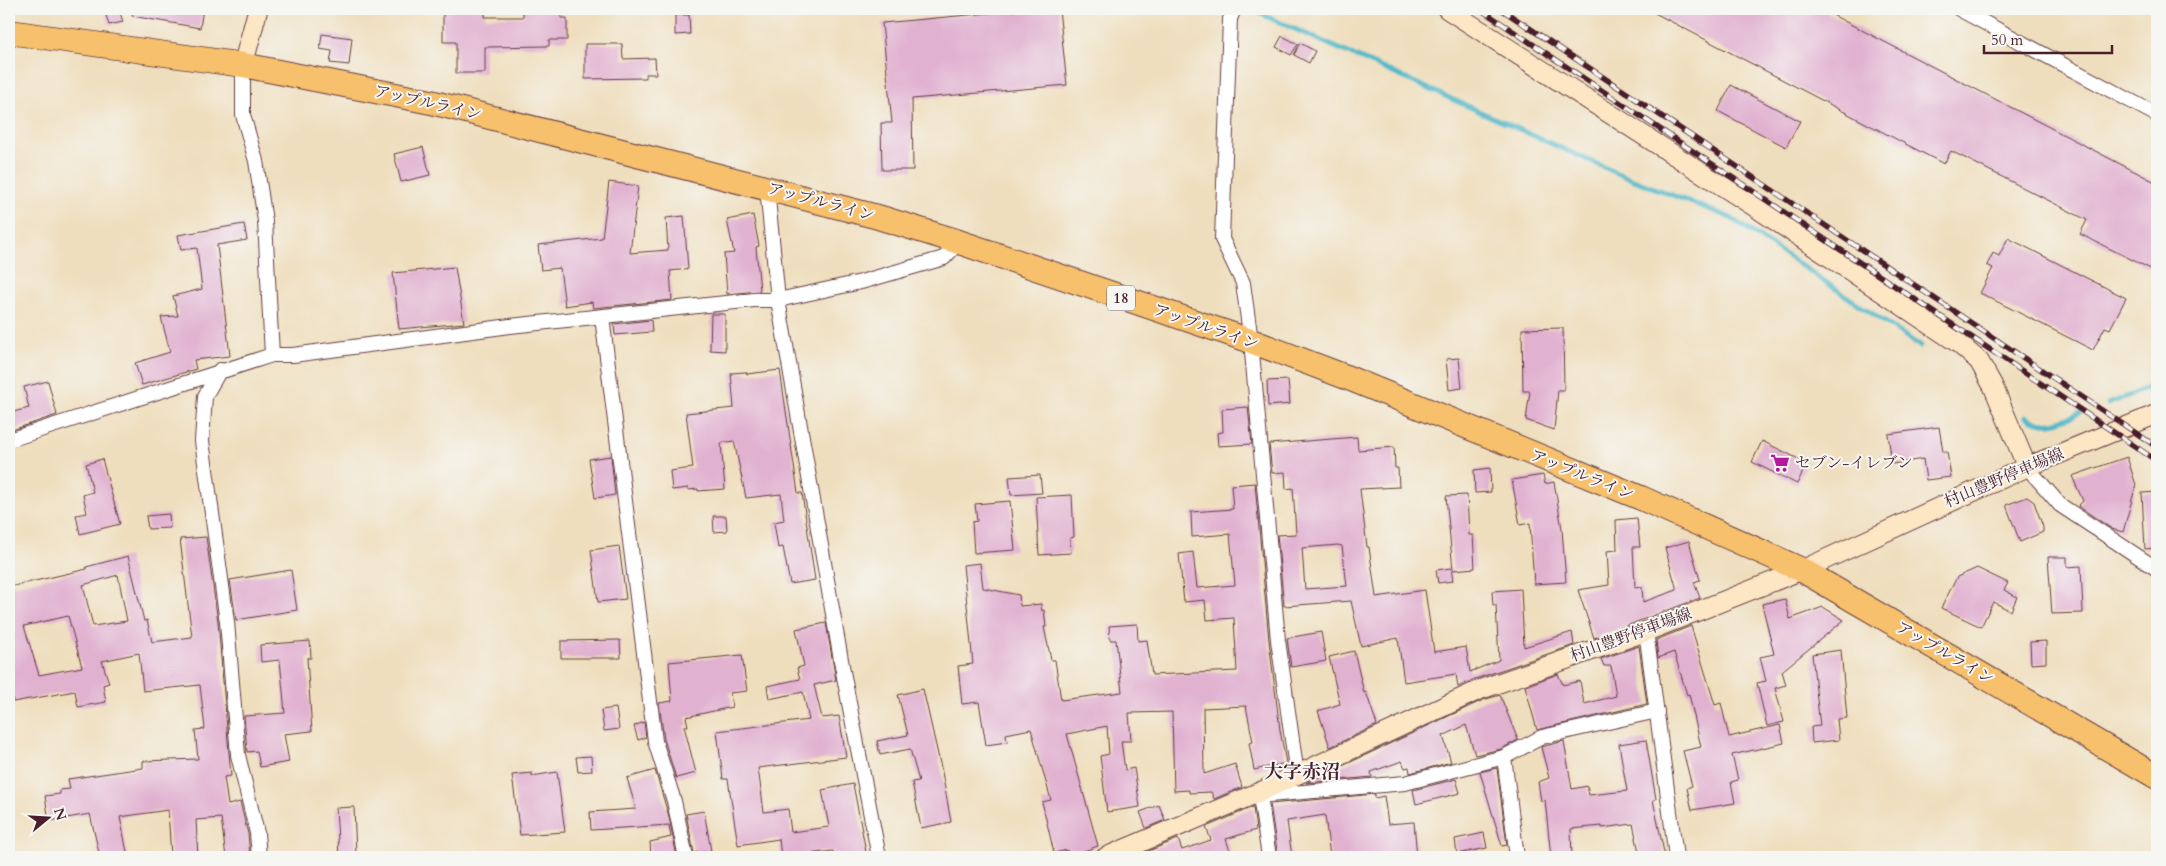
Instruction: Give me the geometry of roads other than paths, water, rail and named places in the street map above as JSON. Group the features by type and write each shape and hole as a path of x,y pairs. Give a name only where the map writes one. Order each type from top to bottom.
{"highway":[{"name":"アップルライン","path":"9,32 243,65 431,102 878,217 959,242 1251,341 1346,377 1640,498 1802,570 2157,777"}],"main road":[{"path":"243,65 258,9"},
{"path":"1447,9 1749,204 1958,343 1978,361 1994,386 2027,468"},
{"name":"村山豊野停車場線","path":"1106,857 1254,796 1479,690 1646,631 1802,570 2027,468 2157,414"}],"street":[{"path":"1234,9 1230,18 1222,239 1243,283 1251,341 1278,640 1297,775"},
{"path":"1960,9 2157,115"},
{"path":"243,65 243,115 256,161 265,222 272,355"},
{"path":"767,188 778,300 844,677 879,857"},
{"path":"9,440 220,370 272,355 293,355 510,326 754,300 778,300 861,282 944,258 959,242"},
{"path":"602,317 656,740 674,801 686,857"},
{"path":"220,370 205,396 202,441 227,622 238,755 257,833 259,857"},
{"path":"2027,468 2060,505 2157,569"},
{"path":"1646,631 1676,857"},
{"path":"1269,857 1254,796 1405,783 1504,757 1542,737 1656,711"},
{"path":"1504,757 1517,857"}],"waterway":[{"path":"1250,9 1626,177 1731,218 1920,346"},
{"path":"2108,404 2157,384"},
{"path":"2026,417 2041,423 2053,423 2080,413"}],"railway":[{"path":"1480,9 2157,461"},
{"path":"1501,9 2157,447"}],"place":[{"name":"セブン-イレブン","path":"1780,463"}],"district":[{"name":"大字赤沼","path":"1302,772"}]}
